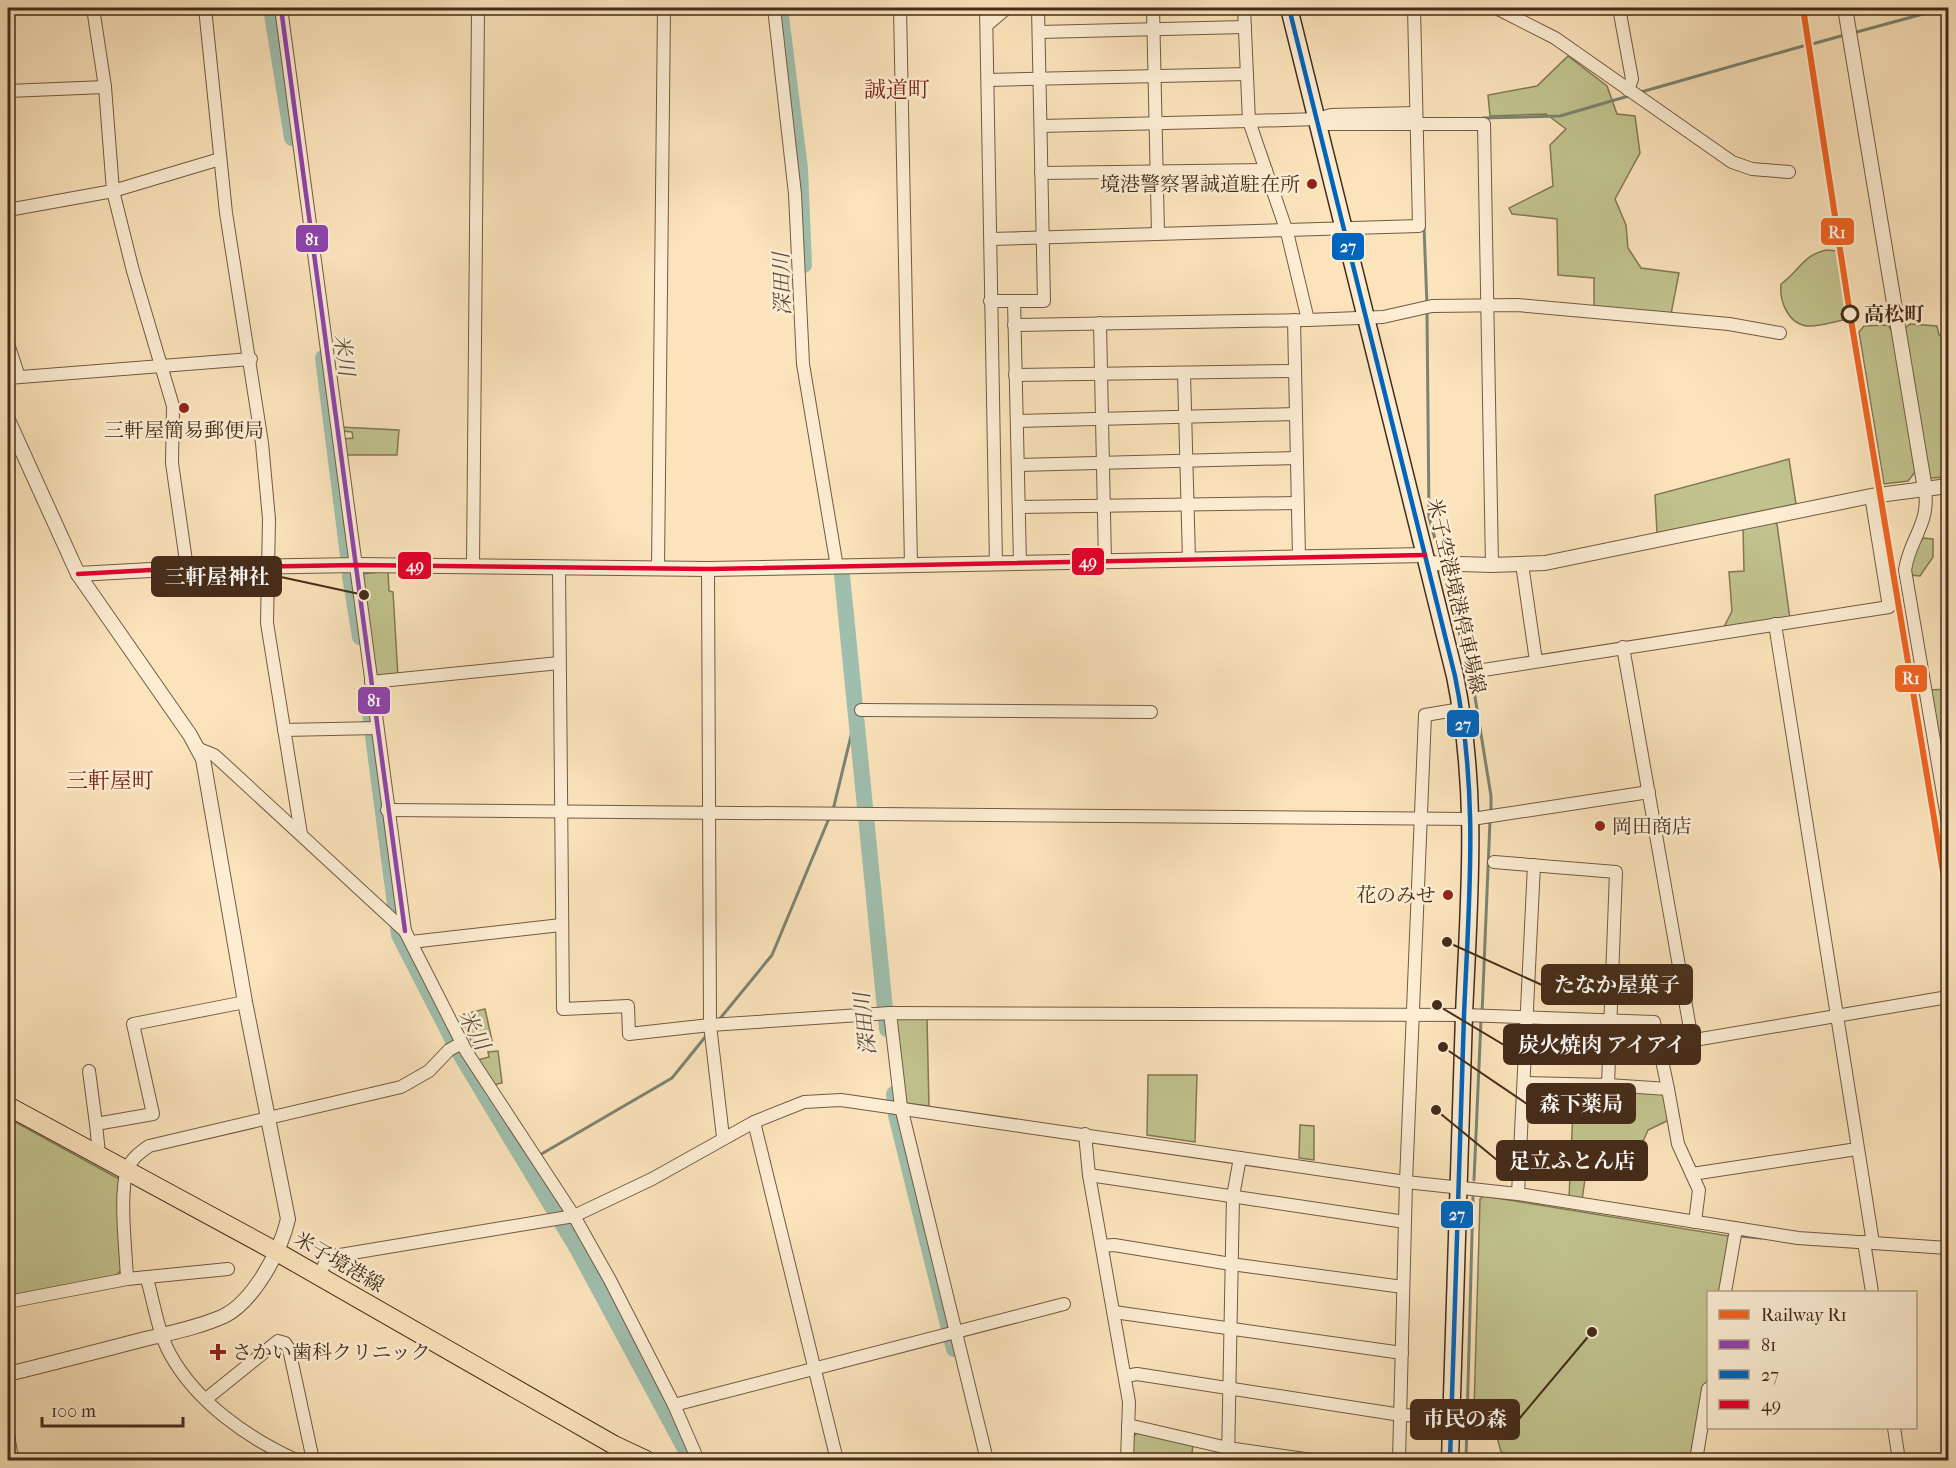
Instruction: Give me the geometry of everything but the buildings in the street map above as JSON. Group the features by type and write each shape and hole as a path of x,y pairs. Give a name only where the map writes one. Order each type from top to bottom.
{"main road":[{"name":"米子空港境港停車場線","path":"1289,8 1318,118 1461,709 1472,819 1450,1461"},
{"name":"米子境港線","path":"8,1106 277,1252 614,1445 646,1461"}],"street":[{"path":"93,8 105,87 113,191 133,271 173,406 172,463 187,568"},
{"path":"205,8 220,159 251,359 269,519 270,566 267,623 301,834"},
{"path":"280,8 357,565 387,810 408,936 462,1043 495,1098 574,1216 674,1405 698,1461"},
{"path":"472,566 478,8"},
{"path":"658,568 664,8"},
{"path":"774,8 795,194 803,364 837,567"},
{"path":"900,8 911,565"},
{"path":"986,8 996,564"},
{"path":"987,25 1007,8"},
{"path":"990,301 1044,301 1038,8"},
{"path":"1153,8 1158,233"},
{"path":"1244,8 1249,121 1287,232 1308,320"},
{"path":"991,239 1158,233 1287,232 1419,226 1414,8"},
{"path":"1496,8 1555,38 1732,162 1752,170 1789,172"},
{"path":"1619,8 1632,79 1628,90"},
{"path":"1845,8 1925,489 1927,511 1908,554 1905,570 1948,823"},
{"path":"1039,32 1245,27"},
{"path":"988,80 1247,74"},
{"path":"8,91 105,87"},
{"path":"1041,126 1249,121 1318,118 1331,115 1416,118 1484,124 1492,565"},
{"path":"8,210 113,191 220,159"},
{"path":"1041,172 1266,170"},
{"path":"1014,301 1020,563"},
{"path":"1014,325 1366,318 1432,306 1488,306 1560,308 1729,324 1780,333"},
{"path":"1294,320 1299,557"},
{"path":"1100,323 1105,562"},
{"path":"8,344 13,377 251,359"},
{"path":"1015,375 1294,371"},
{"path":"1184,373 1189,560"},
{"path":"1017,421 1295,414"},
{"path":"8,420 78,574 199,749 245,1002 288,1219 277,1252 248,1296 225,1316 163,1335 8,1374"},
{"path":"1018,465 1296,458"},
{"path":"78,574 270,566 708,569 1299,557 1426,559 1492,565 1522,564 1576,557 1871,496 1948,486"},
{"path":"1478,670 1889,607 1871,496"},
{"path":"1019,507 1298,503"},
{"path":"1522,564 1536,661"},
{"path":"559,567 563,1009 628,1006 629,1034 710,1024 890,1013 1464,1015 1654,1022 1678,1144 1698,1190 1699,1208 1695,1222"},
{"path":"708,569 710,1024 723,1137"},
{"path":"1774,624 1857,1149 1869,1242 1872,1291"},
{"path":"1623,647 1692,1040"},
{"path":"371,682 559,663"},
{"path":"1399,1461 1406,1182 1425,715 1461,709"},
{"path":"861,710 1151,712"},
{"path":"284,730 377,728"},
{"path":"199,749 214,755 408,936 561,925"},
{"path":"387,810 1472,819 1649,792"},
{"path":"1494,862 1616,872 1608,1085"},
{"path":"1518,1194 1534,866"},
{"path":"1659,1046 1948,997"},
{"path":"96,1124 153,1114 133,1024 245,1002"},
{"path":"890,1013 901,1107 987,1461"},
{"path":"127,1279 124,1186 127,1169 135,1156 148,1146 267,1116 401,1087 429,1071 449,1050 462,1043"},
{"path":"89,1071 99,1154"},
{"path":"1525,1083 1668,1089"},
{"path":"319,1276 328,1257 574,1216 652,1179 723,1137 754,1122 804,1102 841,1100 1406,1182 1518,1194 1798,1238 1948,1248"},
{"path":"754,1122 837,1461"},
{"path":"1085,1134 1089,1175 1130,1402 1127,1461"},
{"path":"1692,1174 1857,1149"},
{"path":"1228,1454 1233,1196 1240,1158"},
{"path":"1089,1175 1405,1222"},
{"path":"1725,1291 1736,1229"},
{"path":"1102,1246 1114,1245 1231,1264 1403,1287"},
{"path":"8,1302 127,1279 147,1279 228,1269"},
{"path":"147,1279 170,1354 206,1399 242,1430 297,1461"},
{"path":"674,1405 1064,1304"},
{"path":"1114,1312 1402,1353"},
{"path":"206,1399 278,1341 285,1343 289,1349 313,1461"},
{"path":"1126,1376 1137,1374 1401,1415 1451,1417"},
{"path":"1696,1461 1707,1395"},
{"path":"1128,1425 1228,1454 1312,1461"},
{"path":"1894,1429 1899,1461"},
{"path":"8,1435 12,1458"}],"green space":[{"path":"1568,56 1607,86 1617,114 1635,116 1640,153 1615,199 1626,225 1628,248 1641,268 1679,273 1671,314 1594,308 1594,278 1558,275 1557,219 1512,214 1509,208 1553,186 1550,145 1566,129 1546,114 1490,116 1488,95 1537,86"},
{"path":"1826,250 1838,251 1848,319 1819,325 1803,325 1796,322 1787,312 1782,298 1781,284 1811,256"},
{"path":"1910,324 1937,326 1939,335 1948,339 1948,477 1930,478 1903,330"},
{"path":"1888,325 1893,333 1915,472 1908,481 1884,484 1859,332 1864,326"},
{"path":"340,427 399,430 397,455 346,455 343,439 353,438 352,432 341,431"},
{"path":"1789,459 1796,504 1657,533 1655,495"},
{"path":"1772,521 1777,524 1790,619 1723,629 1732,611 1729,572 1744,571 1743,527"},
{"path":"1923,538 1933,539 1933,557 1920,576 1910,575 1910,556"},
{"path":"388,571 389,591 393,592 398,677 377,679 363,599 362,574"},
{"path":"1948,689 1948,812 1930,690"},
{"path":"485,1009 493,1045 473,1046 461,1015"},
{"path":"895,1017 927,1019 929,1106 902,1103"},
{"path":"498,1051 502,1083 493,1085 478,1060 489,1057 488,1052"},
{"path":"1148,1075 1197,1075 1195,1142 1147,1135"},
{"path":"1574,1088 1662,1090 1671,1119 1648,1130 1641,1146 1631,1153 1594,1163 1586,1172 1582,1200 1569,1198"},
{"path":"8,1118 119,1179 122,1269 115,1277 8,1297"},
{"path":"1300,1125 1314,1126 1314,1160 1299,1158"},
{"path":"1484,1196 1729,1236 1722,1291 1707,1291 1707,1377 1694,1460 1513,1456 1501,1452 1491,1415 1488,1412 1474,1411 1480,1199"},
{"path":"1138,1432 1193,1445 1191,1460 1131,1460 1133,1437"}],"waterway":[{"name":"米川","path":"271,8 292,138"},
{"name":"深田川","path":"780,8 800,169 804,265"},
{"path":"1853,33 1945,8"},
{"path":"1812,44 1841,36"},
{"path":"1641,92 1803,46"},
{"path":"1483,118 1560,116 1632,95"},
{"path":"1424,227 1427,305"},
{"path":"1427,311 1429,517 1441,561"},
{"name":"米川","path":"323,358 348,556"},
{"path":"1443,567 1475,697 1491,796 1491,813"},
{"name":"深田川","path":"842,575 887,1029"},
{"name":"米川","path":"350,576 360,637"},
{"path":"833,810 857,711"},
{"name":"米川","path":"370,713 399,935 459,1052 578,1250 691,1460"},
{"path":"718,1021 772,955 830,816"},
{"path":"1482,1014 1490,820"},
{"path":"1474,1180 1481,1020"},
{"path":"538,1156 672,1078 706,1036"},
{"name":"深田川","path":"894,1094 896,1115 954,1349"},
{"path":"1466,1460 1473,1197"},
{"path":"1739,1236 1761,1238"}],"rail line":[{"name":"R1","path":"1803,8 1850,314 1948,902"}],"transit line":[{"name":"81","path":"281,8 405,931"},
{"name":"27","path":"1289,8 1455,676 1467,762 1470,804 1470,887 1450,1460"},
{"name":"49","path":"78,574 187,568 357,565 708,569 1425,555"}],"place":[{"name":"境港警察署誠道駐在所","path":"1312,184"},
{"name":"高松町","path":"1850,314"},
{"name":"三軒屋簡易郵便局","path":"184,408"},
{"name":"三軒屋神社","path":"364,595"},
{"name":"岡田商店","path":"1600,826"},
{"name":"花のみせ","path":"1448,895"},
{"name":"たなか屋菓子","path":"1447,942"},
{"name":"炭火焼肉 アイアイ","path":"1437,1005"},
{"name":"森下薬局","path":"1443,1047"},
{"name":"足立ふとん店","path":"1436,1110"},
{"name":"市民の森","path":"1592,1332"},
{"name":"さかい歯科クリニック","path":"218,1352"}],"district":[{"name":"誠道町","path":"897,90"},
{"name":"三軒屋町","path":"110,781"}]}
